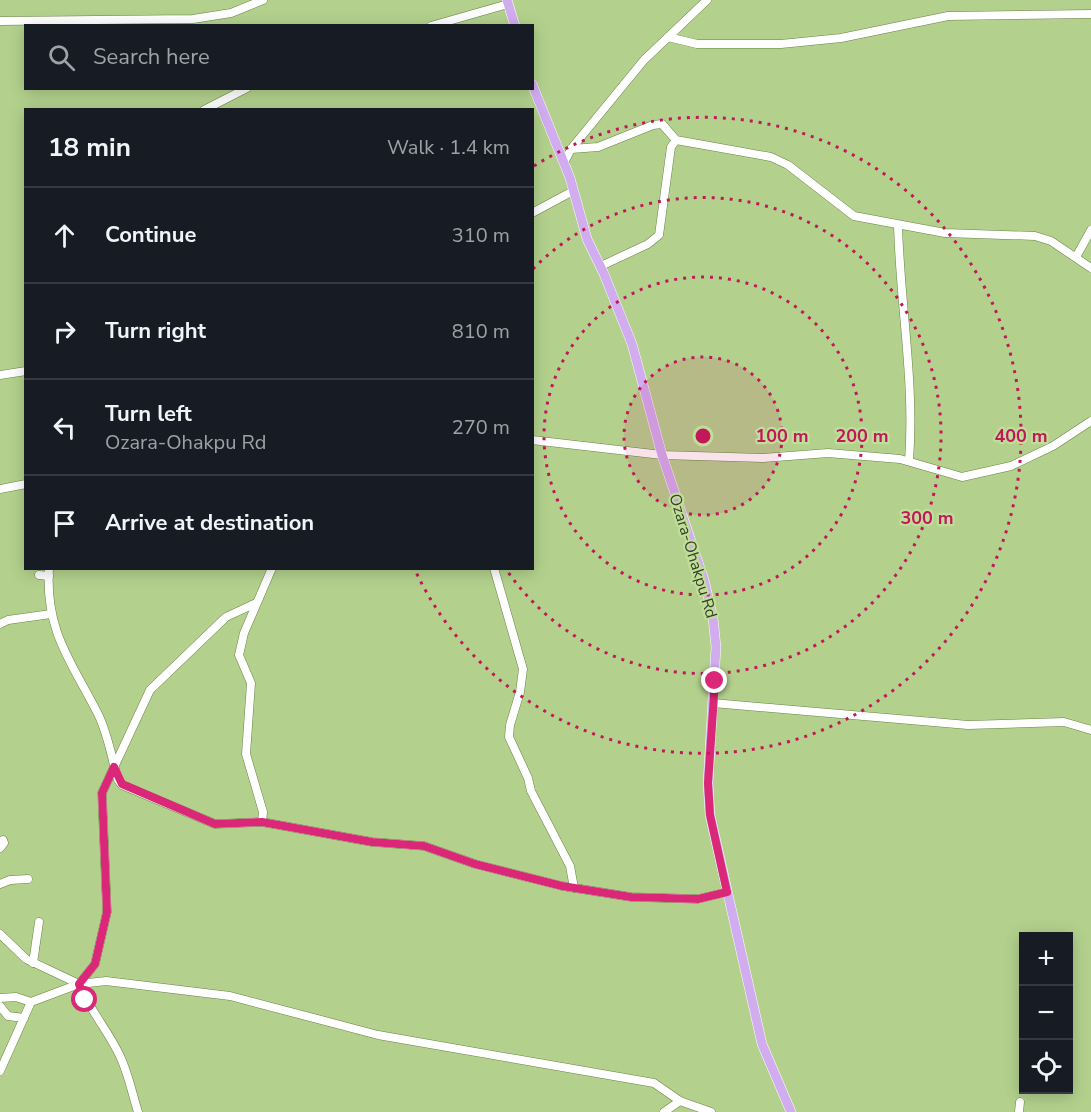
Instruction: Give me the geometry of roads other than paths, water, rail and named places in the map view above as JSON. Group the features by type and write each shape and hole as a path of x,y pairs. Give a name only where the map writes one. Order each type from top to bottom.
{"main road":[{"path":"508,2 514,24"},
{"name":"Ozara-Ohakpu Rd","path":"534,89 564,163 587,239 601,266 632,344 662,455 704,580 713,618 716,647 708,783 710,815 751,986 762,1044 791,1112"}],"street":[{"path":"0,21 193,19 231,13 263,0"},
{"path":"564,163 571,149 644,60 707,0"},
{"path":"437,24 508,2"},
{"path":"668,37 697,44 781,44 841,38 948,16 1091,14"},
{"path":"208,108 243,90"},
{"path":"571,149 598,147 653,125 662,124 676,140 708,143 771,157 788,165 855,216 964,235 1035,236 1051,241 1091,268"},
{"path":"601,266 648,244 659,235 671,147 676,140"},
{"path":"534,212 573,191"},
{"path":"898,225 900,278 912,403 909,462"},
{"path":"1076,257 1091,230"},
{"path":"0,375 24,371"},
{"path":"534,440 662,455 763,458 828,453 909,462 962,477 1011,466 1053,446 1091,421"},
{"path":"0,489 24,484"},
{"path":"262,822 262,812 246,754 251,683 239,655 240,645 271,570"},
{"path":"495,570 523,669 509,737 528,778 531,791 570,866 574,888"},
{"path":"39,575 49,572 48,599 58,639 99,715 114,767 122,784 215,824 262,822 372,842 424,846 475,864 574,888 631,897 698,899 727,892"},
{"path":"79,984 95,964 107,912 102,793 114,767 150,690 226,617 256,603"},
{"path":"0,624 8,620 51,614"},
{"path":"713,703 968,725 1065,722 1091,730"},
{"path":"0,848 4,843 3,840"},
{"path":"0,884 10,880 28,879"},
{"path":"33,963 39,922"},
{"path":"0,934 4,942 26,960 79,984 85,1000 102,1023 120,1055 138,1112"},
{"path":"0,998 16,997 31,1002 79,984 106,981 230,996 378,1035 654,1083 680,1101 711,1112"},
{"path":"0,1071 31,1002"},
{"path":"0,1006 8,1016 24,1018"},
{"path":"664,1112 680,1101"},
{"path":"1019,1112 1020,1102"}]}
